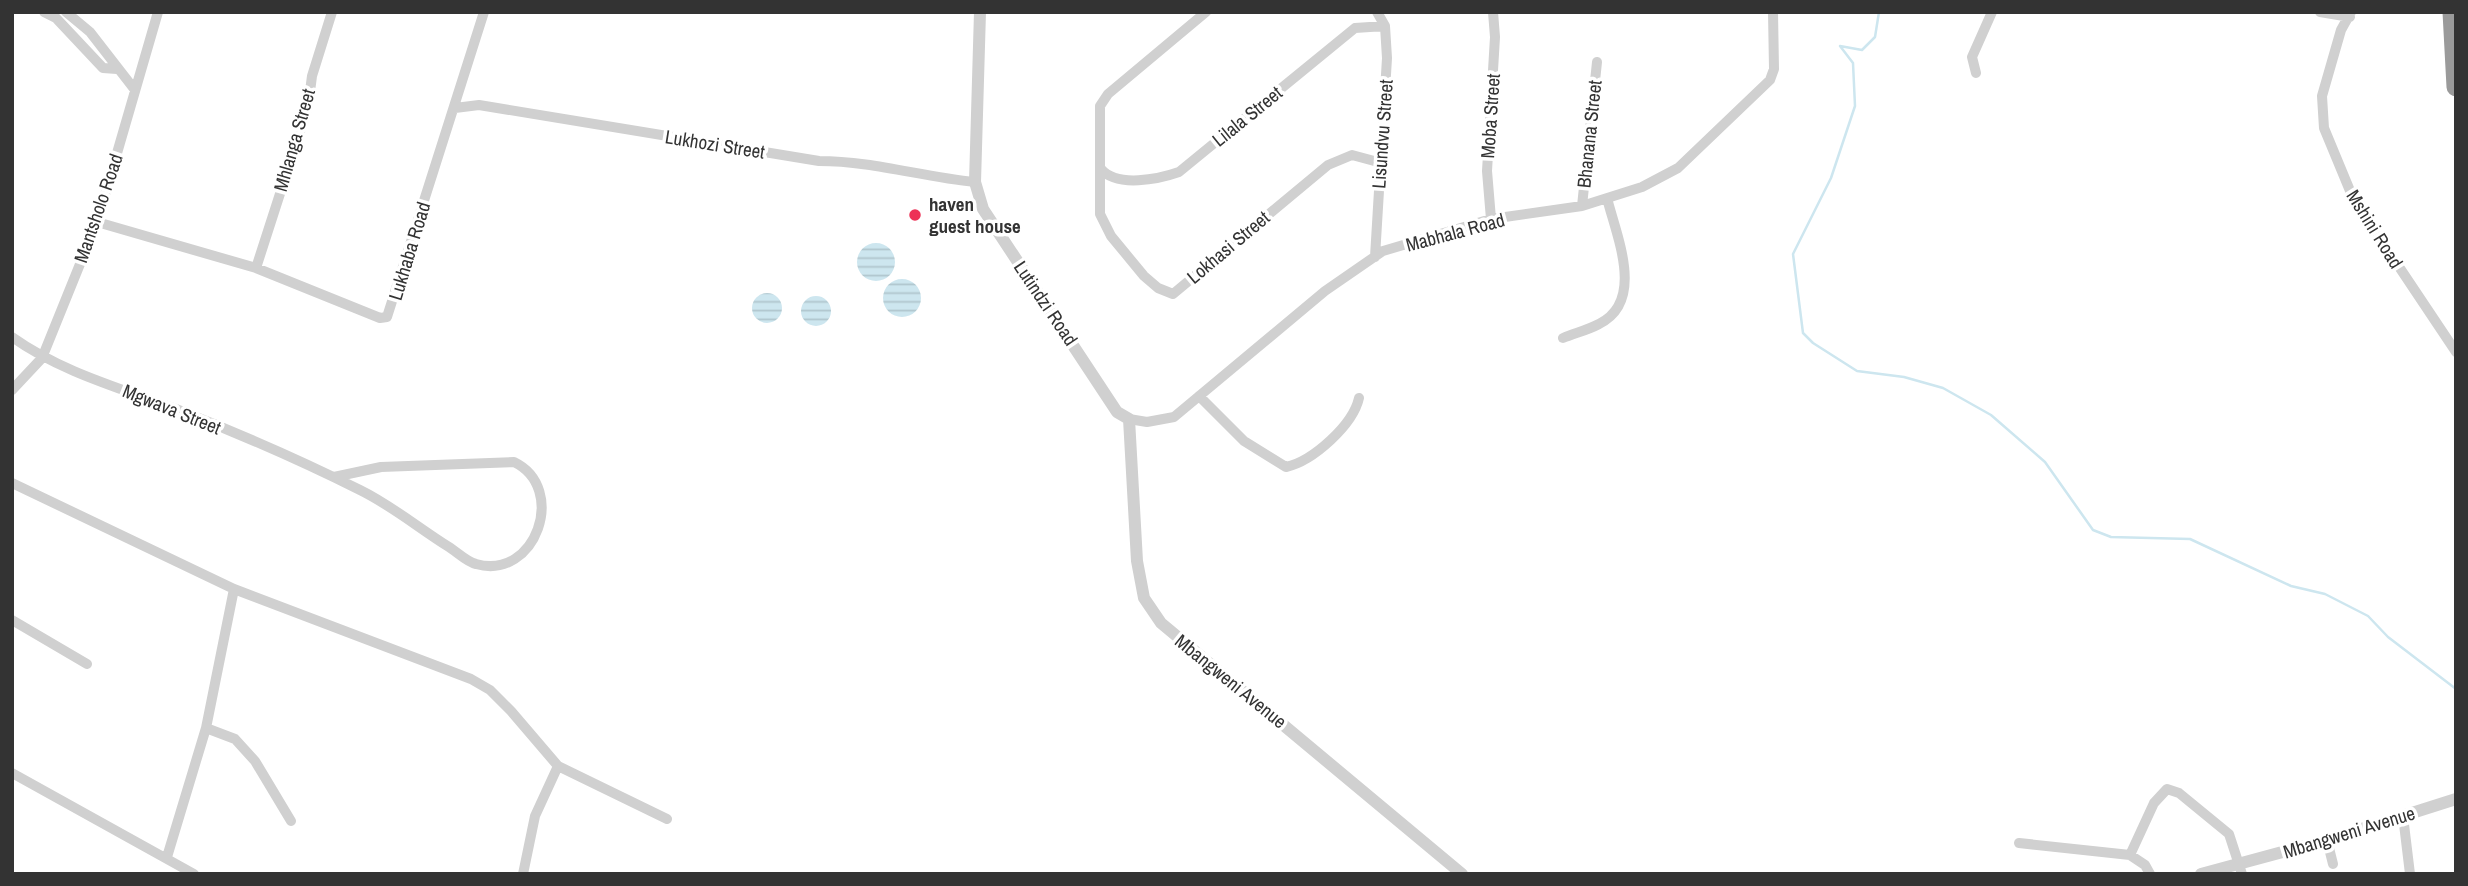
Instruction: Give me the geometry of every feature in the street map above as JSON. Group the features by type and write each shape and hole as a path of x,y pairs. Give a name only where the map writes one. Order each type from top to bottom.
{"highway":[{"path":"2452,12 2456,88"}],"street":[{"path":"44,12 56,18 103,68 117,69"},
{"path":"66,12 90,32 135,90"},
{"name":"Mantsholo Road","path":"12,390 42,359 97,222 158,12"},
{"name":"Mhlanga Street","path":"256,268 308,107 312,76 332,12"},
{"name":"Lukhaba Road","path":"97,222 256,268 380,318 387,317 484,12"},
{"name":"Lutindzi Road","path":"980,12 975,182 983,209 1117,412 1129,419"},
{"name":"Lokhasi Street","path":"1206,12 1108,94 1100,106 1100,215 1111,236 1144,276 1158,288 1174,294 1328,164 1352,155 1378,162"},
{"name":"Lisundvu Street","path":"1375,257 1378,162 1387,58 1385,26 1377,12"},
{"name":"Moba Street","path":"1491,219 1487,171 1495,37 1493,12"},
{"name":"Mabhala Road","path":"1129,419 1147,422 1174,416 1325,291 1383,251 1491,219 1582,206 1642,187 1678,168 1770,80 1774,69 1773,12"},
{"path":"1976,73 1972,57 1992,12"},
{"path":"2320,12 2351,15"},
{"name":"Mshini Road","path":"2351,15 2341,30 2322,96 2324,128 2353,198 2456,352"},
{"name":"Lilala Street","path":"1101,169 1117,179 1152,179 1179,172 1354,28 1385,26"},
{"name":"Bhanana Street","path":"1582,206 1597,62"},
{"name":"Lukhozi Street","path":"455,108 479,105 819,161 868,163 925,177 975,182"},
{"path":"1563,338 1601,323 1616,309 1625,292 1625,273 1607,198"},
{"name":"Mgwava Street","path":"12,337 42,359 191,415 334,477 366,493 475,564 509,563 520,557 528,550 540,522 541,494 538,483 529,472 514,462 381,467 334,477"},
{"path":"1199,396 1244,441 1286,467 1299,464 1344,427 1355,414 1359,398"},
{"name":"Mbangweni Avenue","path":"1129,419 1137,561 1144,598 1161,623 1462,874"},
{"path":"12,483 234,589 471,679 490,690 511,710 558,766 667,819"},
{"path":"167,857 206,728 234,589"},
{"path":"12,620 87,664"},
{"path":"206,728 235,739 255,761 291,821"},
{"path":"523,874 535,816 558,766"},
{"path":"12,774 194,874"},
{"path":"2130,855 2154,803 2167,789 2179,793 2229,834 2240,869"},
{"name":"Mbangweni Avenue","path":"2201,874 2240,869 2456,799"},
{"path":"2403,816 2410,874"},
{"path":"2327,840 2333,864"},
{"path":"2019,843 2130,855 2145,865 2150,874"}],"water":[{"path":"876,243 890,248 895,262 890,276 876,281 862,276 857,262 862,248"},
{"path":"902,279 916,284 921,298 916,312 902,317 888,312 883,298 888,284"},
{"path":"767,293 778,297 782,308 778,319 767,323 756,319 752,308 756,297"},
{"path":"816,296 827,300 831,311 827,322 816,326 805,322 801,311 805,300"}],"waterway":[{"path":"1879,12 1875,37 1862,50 1840,46 1853,63 1855,106 1831,178 1793,254 1803,333 1813,343 1857,371 1904,377 1943,388 1991,415 2045,462 2093,530 2111,537 2190,539 2291,586 2325,594 2368,616 2388,637 2456,689"}],"place":[{"name":"haven guest house","path":"915,215"}]}
